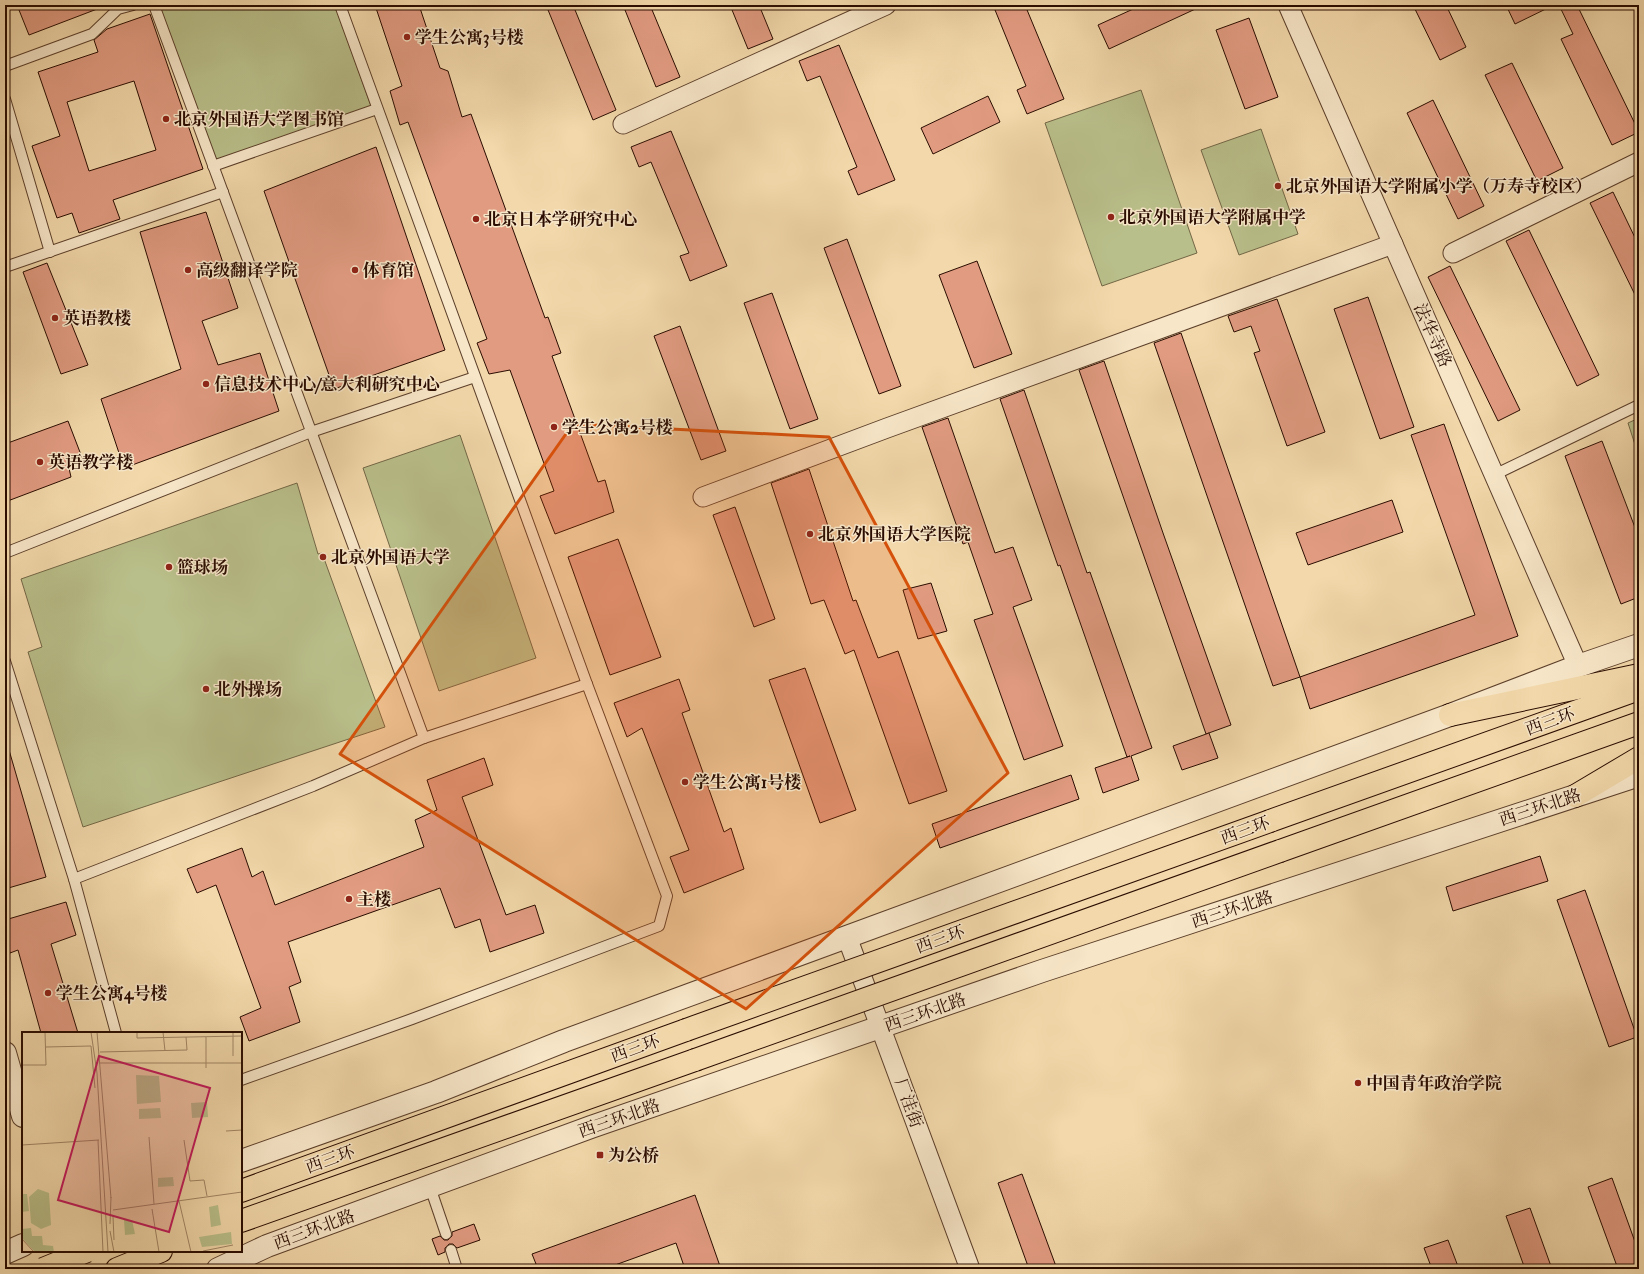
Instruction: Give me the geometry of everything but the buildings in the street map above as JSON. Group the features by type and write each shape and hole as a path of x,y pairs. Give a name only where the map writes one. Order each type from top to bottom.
{"highway":[{"path":"1450,715 1639,675"},
{"name":"西三环","path":"242,1191 1639,689"},
{"name":"西三环","path":"242,1221 1639,723"},
{"path":"1575,796 1639,758"},
{"path":"43,1269 85,1252"},
{"path":"117,1269 159,1252"}],"street":[{"path":"623,124 886,5"},
{"name":"法华寺路","path":"1288,5 1578,666"},
{"path":"1453,253 1639,162"},
{"path":"703,497 887,428 1393,244"},
{"path":"242,1161 436,1092 564,1041 1450,715 1578,666 1639,645"},
{"name":"西三环北路","path":"218,1269 267,1246 592,1127 1042,971 1639,775"},
{"name":"厂洼街","path":"847,937 970,1269"},
{"path":"5,1053 22,1112"},
{"path":"5,1253 22,1245"},
{"path":"62,1252 69,1269"}],"lane":[{"path":"5,66 92,34 118,9 133,5"},
{"path":"147,5 150,7 153,5 424,738"},
{"path":"242,1080 412,1019 659,926 667,896 587,684 340,5"},
{"path":"5,98 50,252"},
{"path":"213,166 378,109"},
{"path":"5,267 223,192"},
{"path":"5,553 311,432 475,376"},
{"path":"1494,475 1639,405"},
{"path":"5,661 74,878 116,1032"},
{"path":"74,878 313,786 424,738 587,684"},
{"path":"430,1187 446,1234"},
{"path":"451,1250 457,1269"}],"highlighted area":[{"path":"573,424 829,437 1008,773 746,1009 340,754"}],"green space":[{"path":"159,5 335,5 371,106 216,160"},
{"path":"1141,90 1197,253 1102,286 1045,123"},
{"path":"1261,129 1298,234 1239,255 1201,150"},
{"path":"1639,418 1639,457 1628,423"},
{"path":"460,435 536,658 439,691 363,468"},
{"name":"北外操场","path":"297,483 318,554 322,553 385,727 83,827 28,652 42,647 21,579"}],"place":[{"name":"学生公寓3号楼","path":"407,37"},
{"name":"北京外国语大学图书馆","path":"166,119"},
{"name":"北京外国语大学附属小学（万寿寺校区）","path":"1278,186"},
{"name":"北京外国语大学附属中学","path":"1111,217"},
{"name":"北京日本学研究中心","path":"476,219"},
{"name":"高级翻译学院","path":"188,270"},
{"name":"体育馆","path":"355,270"},
{"name":"英语教楼","path":"55,318"},
{"name":"信息技术中心/意大利研究中心","path":"206,384"},
{"name":"学生公寓2号楼","path":"554,427"},
{"name":"英语教学楼","path":"40,462"},
{"name":"北京外国语大学医院","path":"810,534"},
{"name":"北京外国语大学","path":"323,557"},
{"name":"篮球场","path":"169,567"},
{"name":"北外操场","path":"206,689"},
{"name":"学生公寓1号楼","path":"685,782"},
{"name":"主楼","path":"349,899"},
{"name":"学生公寓4号楼","path":"48,993"},
{"name":"中国青年政治学院","path":"1358,1083"},
{"name":"为公桥","path":"600,1155"}]}
